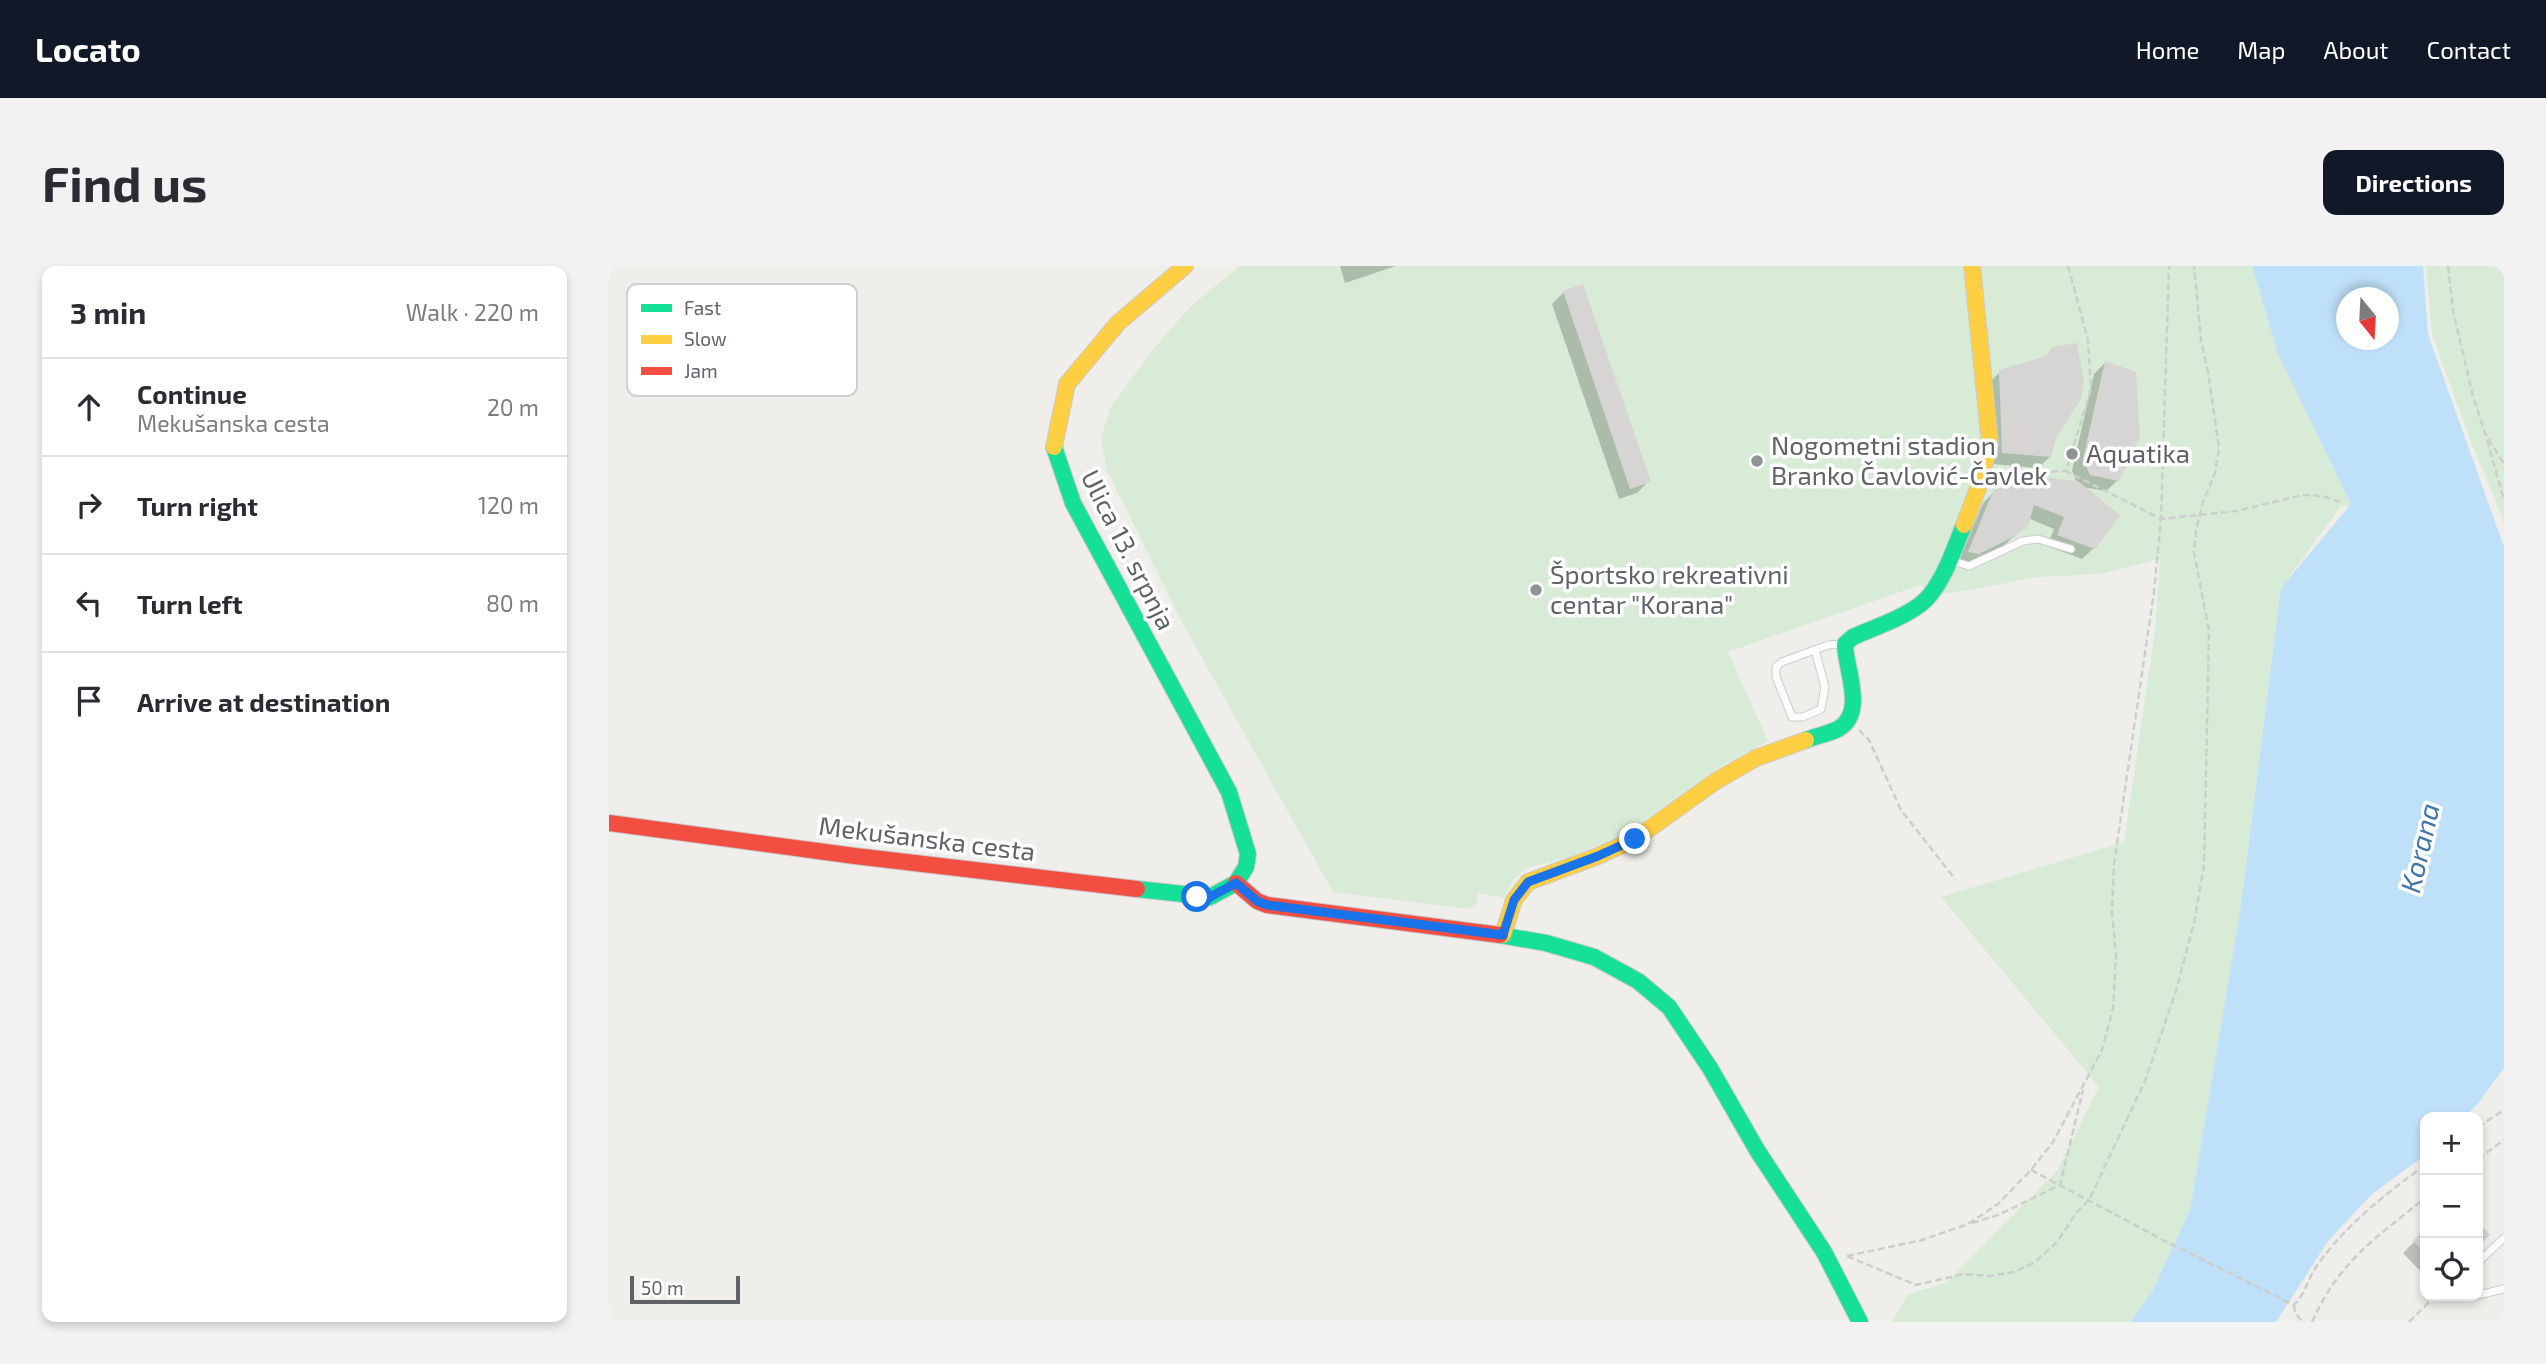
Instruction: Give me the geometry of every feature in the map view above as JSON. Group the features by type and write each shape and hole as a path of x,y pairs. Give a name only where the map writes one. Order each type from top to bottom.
{"street":[{"name":"Ulica 13. srpnja","path":"1185,266 1118,323 1067,384 1053,450 1073,503 1229,792 1248,854 1246,867 1236,883"},
{"path":"1503,935 1514,900 1528,882 1635,839 1726,775 1756,758 1840,728 1849,721 1854,709 1843,653 1845,644 1853,637 1917,607 1930,596 1950,560 1977,491 1990,443 1972,266"},
{"name":"Mekušanska cesta","path":"609,823 1197,897 1210,897 1236,883"},
{"path":"1236,883 1257,901 1267,905 1503,935 1546,943 1594,957 1638,981 1669,1007 1824,1252 1860,1322"}],"lane":[{"path":"1950,560 1969,566 2023,541 2038,539 2071,549"},
{"path":"1815,650 1825,687 1821,709 1803,717 1791,716 1776,677 1776,667 1782,662 1828,645 1845,644"},
{"path":"2483,1257 2504,1238"},
{"path":"2483,1294 2504,1289"}],"path":[{"path":"2066,471 2091,389 2088,340 2068,266"},
{"path":"1968,1224 1998,1204 2031,1170 2053,1142 2102,1050 2113,1009 2116,956 2112,911 2114,864 2154,592 2161,519 2169,266"},
{"path":"2060,1185 1998,1215 1922,1240 1846,1256 1916,1285 1964,1274 1988,1276 2014,1272 2034,1263 2057,1242 2077,1212 2089,1200 2145,1081 2176,991 2204,865 2209,630 2194,552 2200,516 2215,473 2218,448 2209,372 2201,340 2193,266"},
{"path":"2448,266 2455,321 2473,396 2504,500"},
{"path":"2485,433 2504,464"},
{"path":"1996,475 2066,471 2161,519 2236,511 2303,495 2322,496 2343,503"},
{"path":"1849,721 1869,740 1901,810 1955,879"},
{"path":"2060,1185 2084,1084"},
{"path":"2483,1124 2504,1110"},
{"path":"2483,1155 2504,1140"},
{"path":"2292,1304 2301,1298 2316,1267 2349,1229 2379,1198 2420,1169"},
{"path":"2031,1170 2292,1304 2295,1313 2303,1322"},
{"path":"2312,1322 2335,1279 2357,1254 2420,1202"},
{"path":"2409,1322 2430,1301"}],"green space":[{"name":"Športsko rekreativni centar \"Korana\"","path":"1240,266 2252,266 2278,354 2352,504 2349,507 2341,506 2281,588 2240,912 2190,1210 2152,1292 2130,1322 1892,1322 1908,1294 1946,1283 2057,1171 2099,1087 1941,897 2124,842 2155,630 2160,559 2099,574 2040,577 1939,595 1920,585 1728,652 1768,741 1721,766 1625,834 1566,858 1527,868 1513,880 1504,898 1478,893 1477,903 1469,909 1333,892 1183,624 1107,471 1101,439 1110,408 1155,347 1191,306"},
{"path":"2426,266 2504,266 2504,522 2469,437 2432,334"}],"water":[{"name":"Korana","path":"2252,266 2423,266 2428,334 2504,547 2504,1068 2469,1112 2420,1112 2420,1159 2371,1195 2328,1241 2276,1322 2130,1322 2152,1292 2190,1210 2240,912 2281,588 2351,504 2278,354"}],"building":[{"path":"1583,284 1651,482 1630,489 1563,291"},
{"path":"2077,343 2084,382 2081,399 2057,436 2051,457 2002,453 1999,370 2046,356 2052,347"},
{"path":"2105,361 2136,372 2140,437 2119,481 2090,475 2083,459"},
{"path":"2050,478 2078,481 2120,515 2095,549 2057,535 2064,517 2034,505 2028,526 2015,536 1979,554 1968,552 1994,489"},
{"path":"2483,1227 2490,1235 2483,1242"},
{"path":"2420,1233 2420,1248 2413,1241"}],"traffic: fast":[{"path":"1054,447 1073,503 1229,792 1248,854 1246,867 1236,883 1210,897 1137,889"},
{"path":"1806,740 1838,729 1847,722 1853,701 1845,644 1853,637 1895,619 1924,602 1941,579 1964,525"},
{"path":"1500,935 1546,943 1594,957 1638,981 1669,1007 1824,1252 1860,1322"}],"traffic: slow":[{"path":"1054,447 1067,384 1118,323 1185,266"},
{"path":"1964,525 1977,491 1990,443 1972,266"},
{"path":"1503,935 1514,900 1528,882 1635,839 1716,781 1756,758 1806,740"}],"traffic: jam":[{"path":"609,823 855,856 1137,889"},
{"path":"1236,883 1257,901 1267,905 1500,935"}],"place":[{"name":"Aquatika","path":"2072,454"},
{"name":"Nogometni stadion Branko Čavlović-Čavlek","path":"1757,461"},
{"name":"Športsko rekreativni centar \"Korana\"","path":"1536,590"}],"route":[{"path":"1197,897 1210,897 1236,883 1257,901 1267,905 1503,935 1514,900 1528,882 1635,839"}]}
